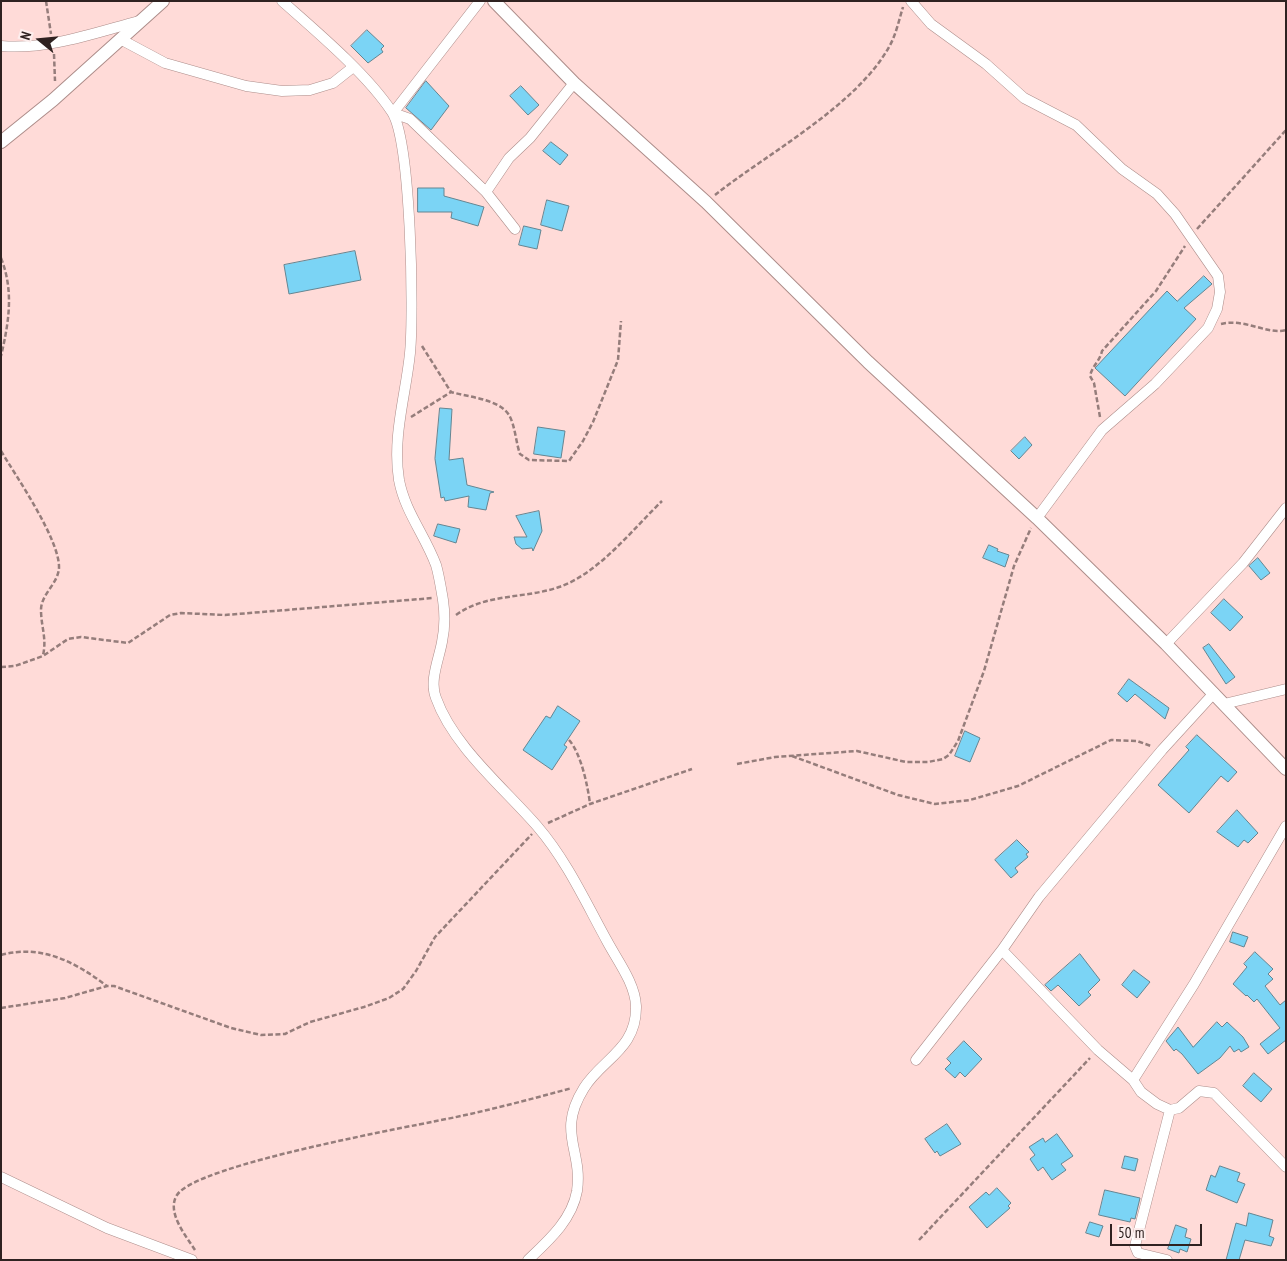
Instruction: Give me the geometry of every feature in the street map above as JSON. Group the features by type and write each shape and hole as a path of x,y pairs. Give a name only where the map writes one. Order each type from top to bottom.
{"street":[{"path":"1,142 53,100 163,1"},
{"path":"282,1 352,68 392,113 403,147 408,215 412,332 408,374 399,424 399,479 410,517 436,564 443,598 444,623 434,678 435,697 466,748 538,828 564,862 585,897 623,970 636,1005 626,1042 586,1085 575,1107 570,1128 576,1169 577,1192 568,1216 552,1237 528,1260"},
{"path":"392,113 480,1"},
{"path":"494,1 574,83 706,202 868,362 1037,518 1166,644 1286,769"},
{"path":"911,1 932,24 986,64 1024,98 1076,125 1122,169 1157,194 1175,214 1218,276 1220,292 1208,328 1155,384 1102,430 1037,518"},
{"path":"1,46 18,47 52,43 139,21"},
{"path":"120,39 165,63 246,86 282,92 310,90 333,83 352,68"},
{"path":"486,192 509,158 530,138 574,83"},
{"path":"392,113 410,119 486,192 515,230"},
{"path":"1166,644 1243,563 1286,508"},
{"path":"1224,704 1286,689"},
{"path":"916,1060 1002,950 1039,897 1162,750 1214,693"},
{"path":"1133,1080 1194,984 1286,826"},
{"path":"1002,950 1098,1050 1133,1080 1141,1092 1157,1104 1170,1110 1179,1108 1199,1091 1214,1093 1286,1167"},
{"path":"1167,1260 1138,1254 1135,1246 1170,1110"},
{"path":"1,1177 107,1228 194,1256"}],"path":[{"path":"46,1 56,72 53,100"},
{"path":"706,202 834,107 867,76 890,45 905,1"},
{"path":"1102,430 1094,383 1090,376 1092,368 1100,361 1102,351 1156,291 1190,238 1240,178 1259,161 1286,130"},
{"path":"1,258 6,270 10,307 1,356"},
{"path":"412,332 451,392 502,408 510,416 520,454 529,460 569,461 593,422 618,360 621,321"},
{"path":"1208,328 1234,323 1256,325 1275,331 1286,330"},
{"path":"399,424 451,392"},
{"path":"1,451 38,514 58,559 58,573 41,609 45,646 43,656"},
{"path":"444,623 462,611 484,602 501,597 543,592 584,576 662,501"},
{"path":"737,764 790,755 856,752 906,762 928,762 943,759 949,755 958,741 984,671 1014,566 1024,541 1037,518"},
{"path":"1,667 15,666 43,656 68,639 81,637 128,643 170,616 181,613 234,614 443,598"},
{"path":"569,740 577,752 590,804"},
{"path":"790,755 890,792 936,804 970,800 1018,786 1111,740 1137,741 1162,750"},
{"path":"1,1008 65,998 107,986 114,986 231,1028 261,1035 285,1034 310,1022 380,1001 403,989 416,971 435,937 465,903 538,828 590,804 692,769"},
{"path":"1,955 29,951 62,958 84,968 107,986"},
{"path":"919,1240 1038,1111 1098,1050"},
{"path":"194,1256 174,1210 176,1197 181,1189 203,1177 320,1144 462,1116 586,1085"}],"building":[{"path":"367,30 384,46 381,49 383,52 368,63 351,46"},
{"path":"426,81 449,106 431,130 406,108"},
{"path":"521,86 539,105 528,115 510,96"},
{"path":"551,142 568,155 560,165 543,151"},
{"path":"418,188 444,188 444,196 484,207 478,226 451,218 452,212 418,212"},
{"path":"547,200 569,206 562,231 541,225"},
{"path":"524,226 541,230 537,249 519,245"},
{"path":"355,251 361,280 289,294 284,265"},
{"path":"1204,276 1212,284 1184,308 1196,319 1125,396 1095,368 1167,291 1177,301"},
{"path":"440,408 452,409 449,460 463,458 467,485 494,492 490,493 486,510 468,507 469,496 445,501 444,497 441,498 435,459"},
{"path":"538,427 565,431 561,458 534,454"},
{"path":"1025,437 1032,445 1019,459 1011,451"},
{"path":"539,511 542,531 533,551 532,548 522,549 516,544 514,537 527,537 516,516"},
{"path":"438,524 460,529 456,543 434,536"},
{"path":"989,545 998,549 997,551 1009,555 1005,567 983,558"},
{"path":"1258,558 1270,573 1261,580 1249,566"},
{"path":"1224,599 1243,617 1230,631 1211,613"},
{"path":"1209,644 1235,677 1226,684 1203,648"},
{"path":"1129,679 1169,708 1165,719 1135,694 1127,702 1118,694"},
{"path":"558,706 580,721 564,745 567,747 552,770 523,750 546,716 550,718"},
{"path":"965,731 980,738 970,762 955,756"},
{"path":"1197,735 1237,772 1228,782 1221,776 1189,813 1158,785 1189,750 1186,747"},
{"path":"1237,810 1258,833 1248,843 1244,840 1238,847 1217,832"},
{"path":"1017,840 1029,852 1026,854 1028,857 1015,868 1018,872 1011,878 995,860"},
{"path":"1233,932 1248,937 1244,947 1230,942"},
{"path":"1255,952 1273,969 1268,974 1273,979 1265,986 1280,1005 1286,1000 1286,1040 1268,1054 1260,1044 1280,1028 1257,999 1254,1002 1233,984 1247,967 1244,964"},
{"path":"1080,954 1100,980 1088,992 1091,995 1079,1006 1058,985 1051,991 1045,985"},
{"path":"1134,970 1150,982 1137,998 1122,985"},
{"path":"1217,1022 1222,1027 1227,1022 1243,1037 1249,1047 1241,1052 1239,1049 1234,1052 1230,1046 1220,1058 1198,1074 1182,1054 1176,1049 1174,1051 1166,1041 1178,1027 1193,1047"},
{"path":"964,1041 982,1059 965,1077 960,1072 955,1078 945,1069 951,1063 947,1059"},
{"path":"1254,1073 1272,1089 1261,1102 1243,1086"},
{"path":"947,1124 961,1144 940,1156 937,1151 935,1153 925,1139"},
{"path":"1057,1134 1073,1156 1061,1164 1066,1170 1052,1180 1043,1167 1038,1171 1030,1159 1035,1155 1029,1147 1043,1138 1045,1142"},
{"path":"1125,1156 1138,1159 1135,1171 1122,1168"},
{"path":"1220,1166 1240,1173 1237,1181 1245,1184 1237,1203 1206,1190 1211,1175 1215,1177"},
{"path":"997,1188 1011,1203 1008,1206 1010,1208 987,1228 969,1207 986,1192 989,1195"},
{"path":"1105,1190 1140,1198 1135,1219 1131,1218 1130,1222 1099,1215"},
{"path":"1249,1213 1273,1220 1269,1236 1274,1238 1271,1246 1245,1240 1239,1260 1226,1260 1236,1223 1246,1226"},
{"path":"1090,1222 1103,1226 1099,1237 1086,1233"},
{"path":"1176,1225 1187,1229 1185,1237 1191,1239 1187,1252 1180,1249 1179,1253 1168,1249"}]}
